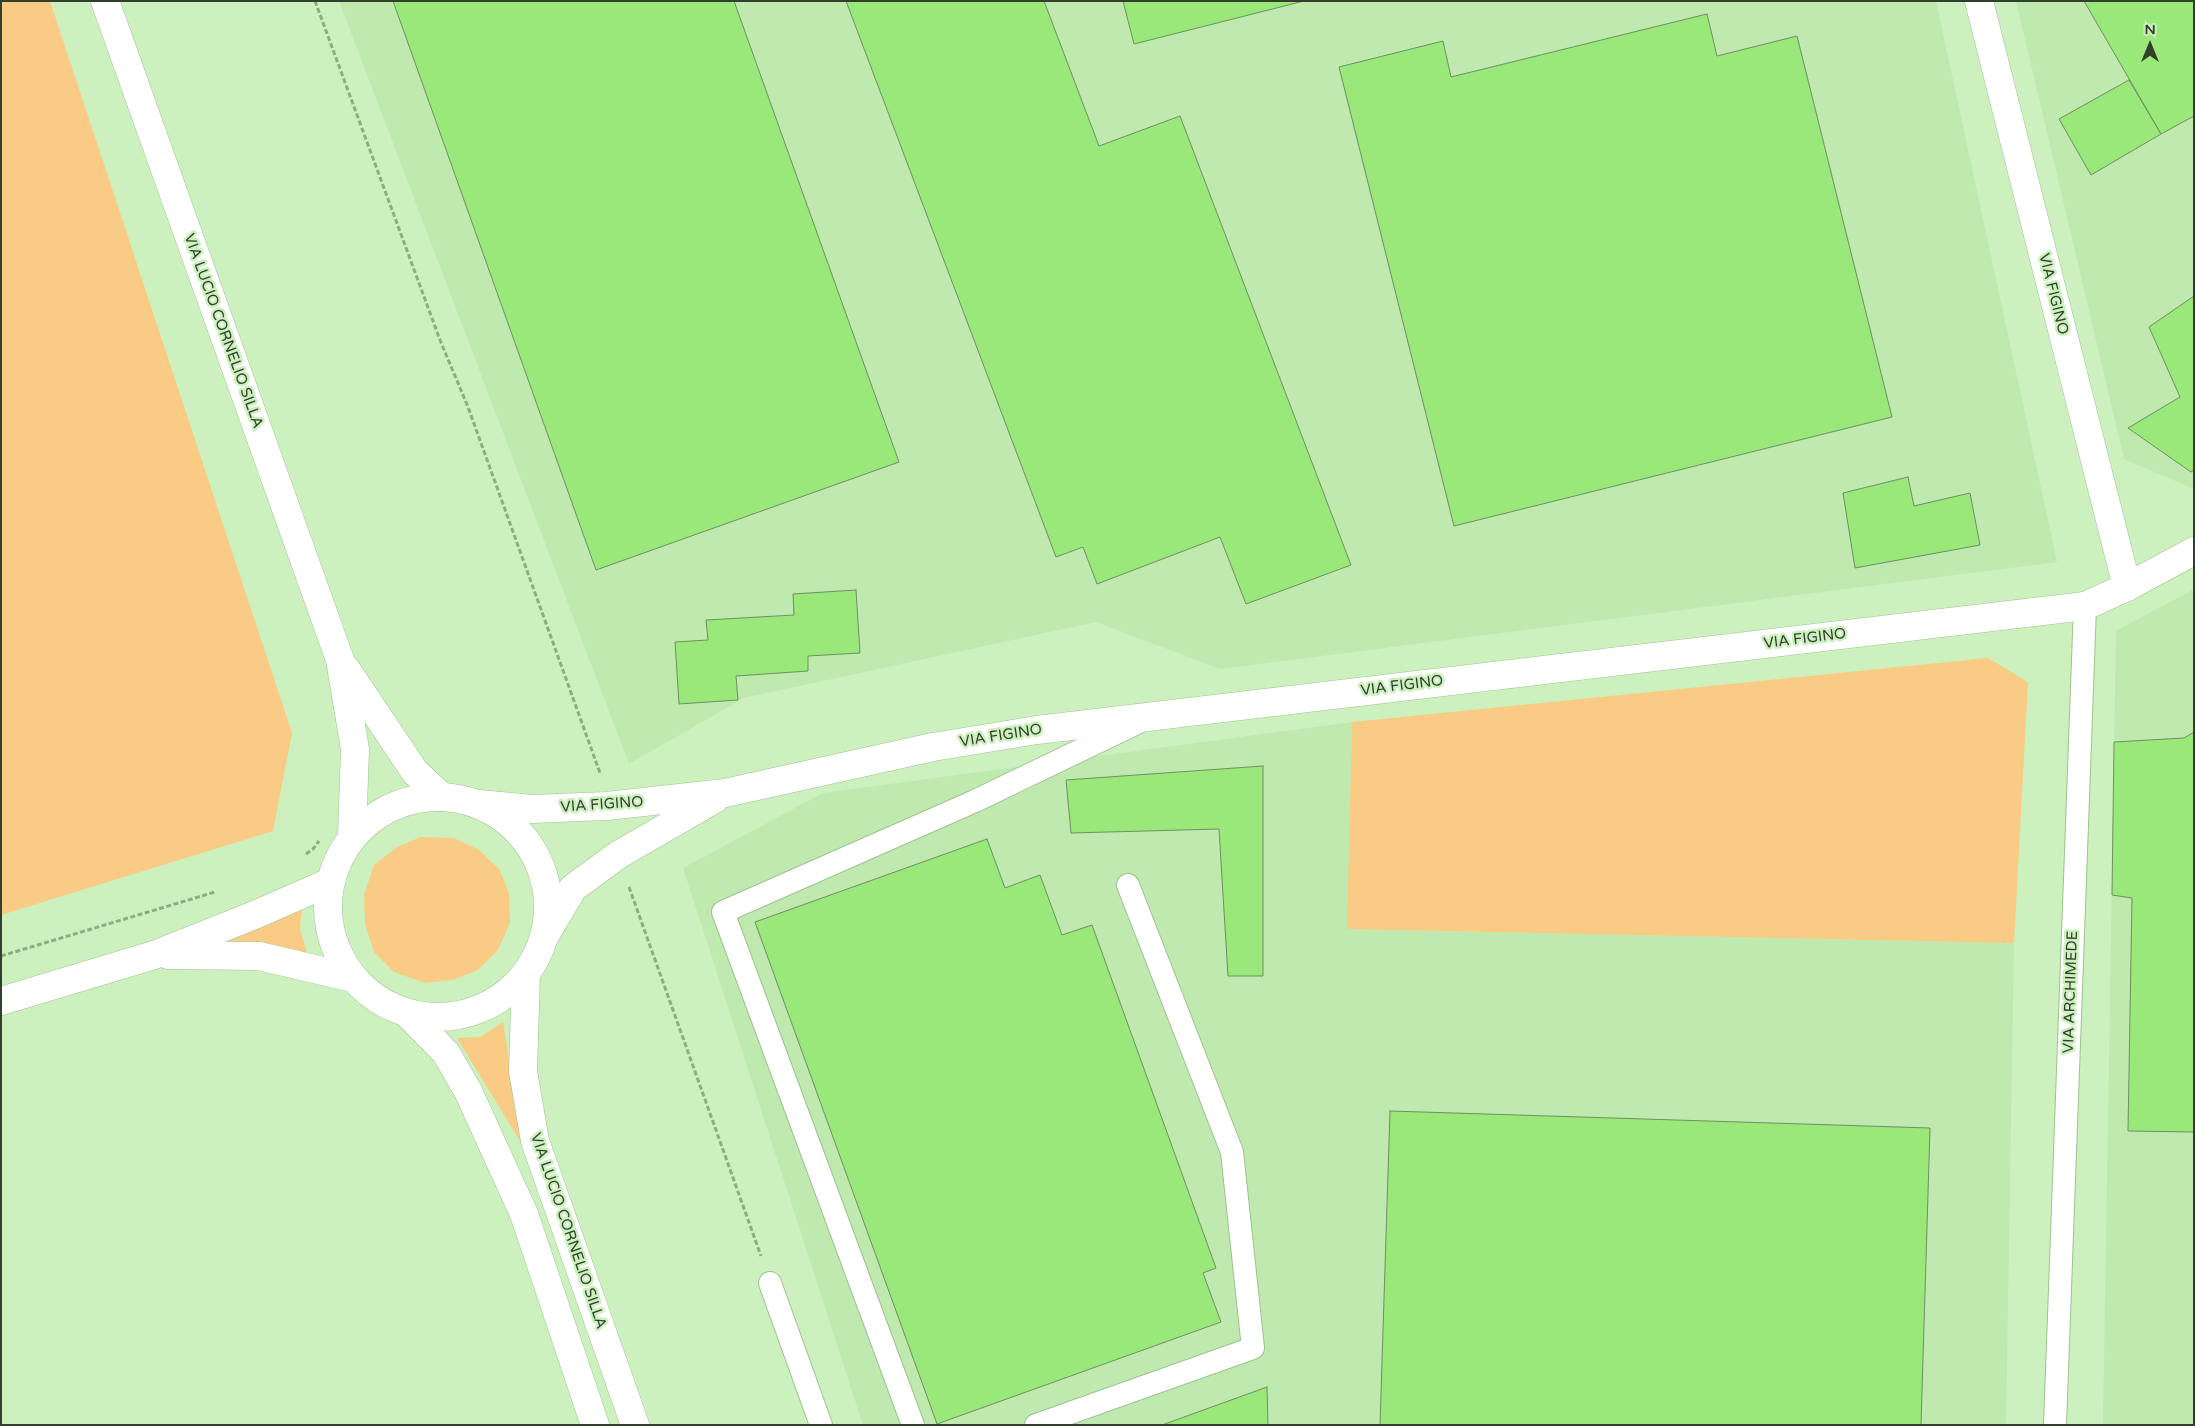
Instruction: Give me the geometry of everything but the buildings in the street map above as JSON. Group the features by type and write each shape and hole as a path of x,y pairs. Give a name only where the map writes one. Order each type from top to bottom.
{"street":[{"name":"VIA LUCIO CORNELIO SILLA","path":"105,1 340,660 354,749 352,836"},
{"name":"VIA FIGINO","path":"1979,1 2127,587"},
{"path":"2084,606 2127,587 2194,551"},
{"name":"VIA FIGINO","path":"479,804 532,809 607,806 725,793 933,747 1037,730 2084,606"},
{"name":"VIA LUCIO CORNELIO SILLA","path":"340,660 415,772 442,796"},
{"name":"VIA FIGINO","path":"544,937 573,888 618,855 725,793"},
{"name":"VIA LUCIO CORNELIO SILLA","path":"442,796 479,804 498,814 517,830 531,847 543,873 548,894 548,918 537,956 526,973 504,995 480,1009 454,1016 428,1017 391,1007 370,994 353,978 338,956 330,933 327,909 330,882 338,860 352,836 370,820 393,805 420,798 442,796"},
{"name":"VIA LUCIO CORNELIO SILLA","path":"1,1001 154,955 257,914 330,882"},
{"name":"VIA LUCIO CORNELIO SILLA","path":"154,955 260,956 353,978"},
{"name":"VIA LUCIO CORNELIO SILLA","path":"526,973 523,1071 536,1141 634,1425"},
{"name":"VIA LUCIO CORNELIO SILLA","path":"406,1012 446,1053 468,1091 524,1214 595,1425"}],"lane":[{"name":"VIA ARCHIMEDE","path":"2055,1425 2084,606"},
{"path":"913,1425 723,912 975,802 1152,716"},
{"path":"1036,1425 1253,1348 1232,1152 1128,885"},
{"path":"770,1283 821,1425"}],"path":[{"path":"315,1 440,340 471,416 602,777 607,806"},
{"path":"305,854 313,849 324,835"},
{"path":"618,855 770,1283"},
{"path":"1,956 223,890"}],"shaded area":[{"path":"1,1 50,1 292,733 273,831 1,915"},
{"path":"339,1 1936,1 2057,562 1220,669 1096,622 744,698 629,764"},
{"path":"2016,1 2194,1 2194,489 2124,459"},
{"path":"2194,589 2194,1425 2103,1425 2116,631"},
{"path":"1988,658 2028,682 2014,943 1347,929 1352,722"},
{"path":"1352,722 1348,929 2014,943 2006,1425 863,1425 683,868 823,793"},
{"path":"421,837 454,838 479,850 500,870 509,894 510,922 498,950 478,970 453,980 425,983 394,972 374,952 365,924 364,895 374,865 397,847"},
{"path":"302,906 300,929 307,953 208,942"},
{"path":"503,1022 523,1146 457,1038 480,1037"}]}
